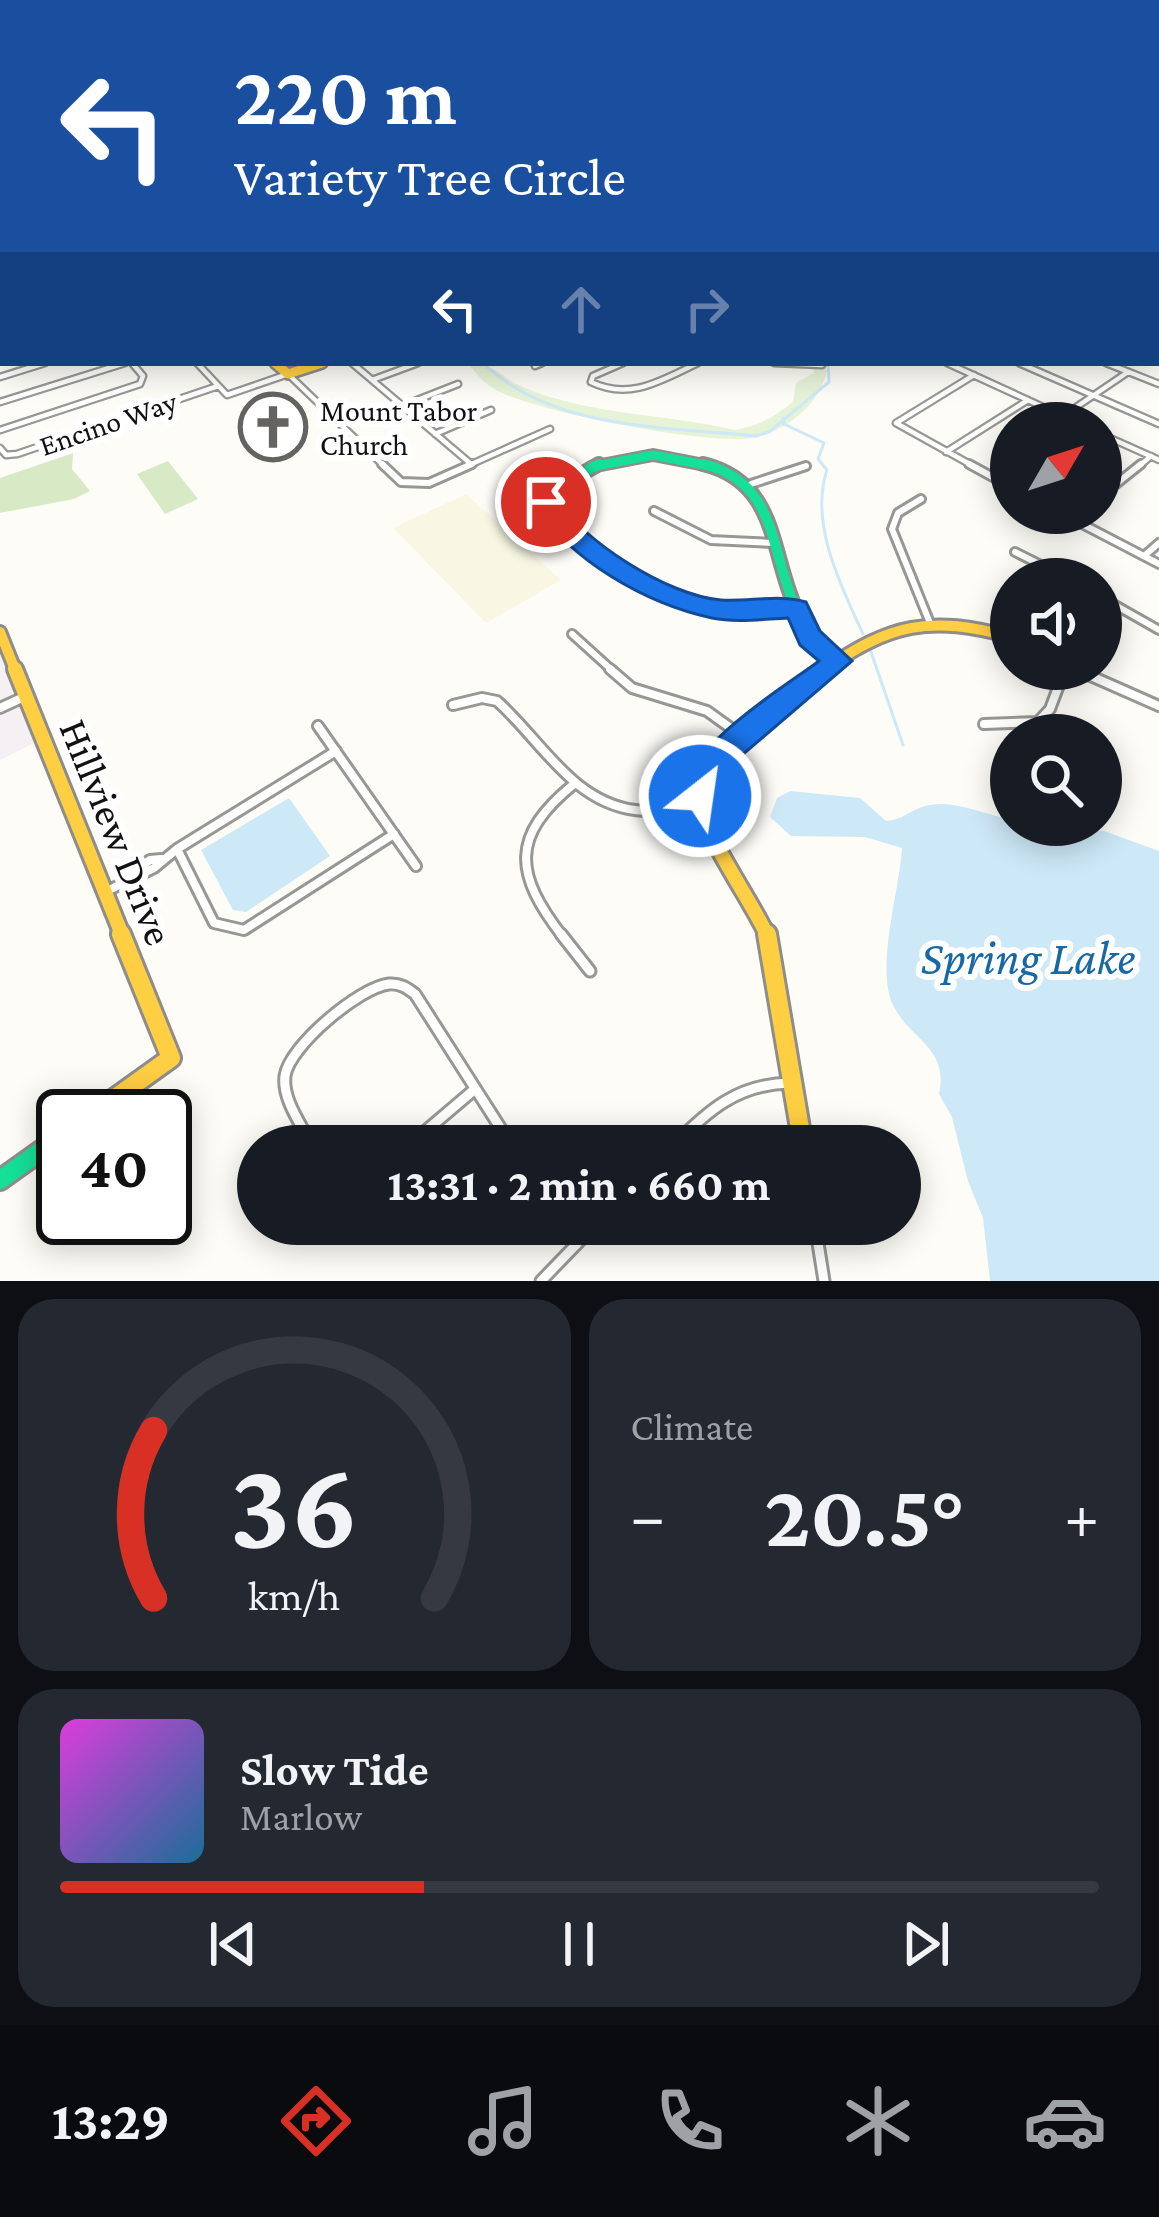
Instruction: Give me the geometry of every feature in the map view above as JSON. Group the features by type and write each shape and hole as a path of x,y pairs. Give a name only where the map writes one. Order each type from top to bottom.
{"street":[{"path":"0,376 35,366"},
{"path":"0,402 118,366"},
{"path":"0,430 142,382 143,376 131,366"},
{"path":"200,366 226,395 312,366"},
{"path":"278,366 401,482 412,486 550,429"},
{"path":"356,366 471,464"},
{"path":"372,380 410,366"},
{"path":"616,366 590,382 610,393 625,394 691,366"},
{"path":"953,366 1032,402"},
{"path":"1026,366 1159,424"},
{"path":"1113,366 1159,384"},
{"path":"1085,402 1128,372"},
{"path":"974,376 896,423 990,474"},
{"path":"402,406 458,384"},
{"name":"Encino Way","path":"0,448 6,455 17,454 218,386"},
{"path":"946,452 1028,400"},
{"path":"435,434 491,410"},
{"path":"1122,443 1155,458"},
{"path":"547,498 554,487 584,471 638,454 708,463 751,484 810,638 838,661"},
{"path":"1122,481 1155,458"},
{"path":"751,484 806,466"},
{"path":"523,497 547,498"},
{"path":"547,498 557,521 599,555 666,594 716,609 797,609"},
{"path":"920,499 898,513 892,530 930,623"},
{"path":"654,512 711,540 776,543"},
{"path":"1106,534 1159,564"},
{"path":"1144,556 1159,543"},
{"path":"1015,552 1027,558"},
{"path":"1122,609 1159,629"},
{"path":"800,1125 768,936 702,810 703,778 741,736 875,634 930,623 990,631"},
{"name":"Hillview Drive","path":"0,632 171,1058 128,1089"},
{"path":"572,634 632,688 707,711 741,736"},
{"path":"984,724 1038,722 1050,709 1057,690"},
{"path":"1122,690 1159,706"},
{"path":"0,708 27,695"},
{"path":"453,705 482,698 497,701 574,784 623,807 702,810"},
{"path":"318,726 416,866"},
{"path":"105,892 336,751"},
{"path":"574,784 552,798 535,820 524,848 526,880 542,913 590,971"},
{"path":"177,849 214,923 244,930 394,834"},
{"path":"302,1125 284,1082 292,1054 389,982 404,984 415,994 498,1125"},
{"path":"696,1125 729,1094 751,1084 794,1084"},
{"path":"433,1125 475,1089"},
{"path":"0,1180 36,1154"},
{"path":"542,1281 576,1245"},
{"path":"818,1245 824,1281"}],"shaded area":[{"path":"466,494 561,580 486,623 393,528"},
{"path":"0,649 40,740 0,760"}],"green space":[{"path":"470,366 485,366 525,388 576,404 735,430 773,416 793,402 796,383 814,373 813,366 828,366 813,400 794,419 770,433 735,439 665,432 545,407 514,398 483,381"},
{"path":"73,453 72,469 90,491 74,499 0,513 0,478"},
{"path":"168,461 198,499 165,514 137,474"}],"water":[{"name":"Spring Lake","path":"790,791 860,798 886,821 933,804 967,808 990,814 990,846 1122,846 1122,838 1159,851 1159,1281 990,1281 983,1218 952,1117 939,1094 939,1066 902,1019 889,992 887,952 902,848 865,837 791,836 770,817 777,798"},
{"path":"289,798 330,856 246,912 233,910 201,850"}],"waterway":[{"path":"487,366 542,401 611,421 756,436 783,420"},
{"path":"783,420 829,382 828,366"},
{"path":"783,420 824,443 818,459 827,470 822,490 825,533 863,634"},
{"path":"869,646 903,745"}],"traffic: fast":[{"path":"797,609 786,609 744,611 712,608 641,582 570,532 548,493 575,474 621,458 670,456 719,468 749,487 767,512 793,603 809,634 838,661"},
{"path":"0,1180 36,1154"}],"traffic: slow":[{"path":"279,366 288,374 313,366"},
{"path":"800,1125 768,936 702,810 703,778 767,712 829,666 887,633 936,623 990,632"},
{"path":"0,632 171,1058 128,1089"}],"place":[{"name":"Mount Tabor Church","path":"273,427"}],"route":[{"path":"546,502 557,521 599,555 681,601 716,609 797,609 810,638 838,661 717,758 703,778 700,796"}]}
